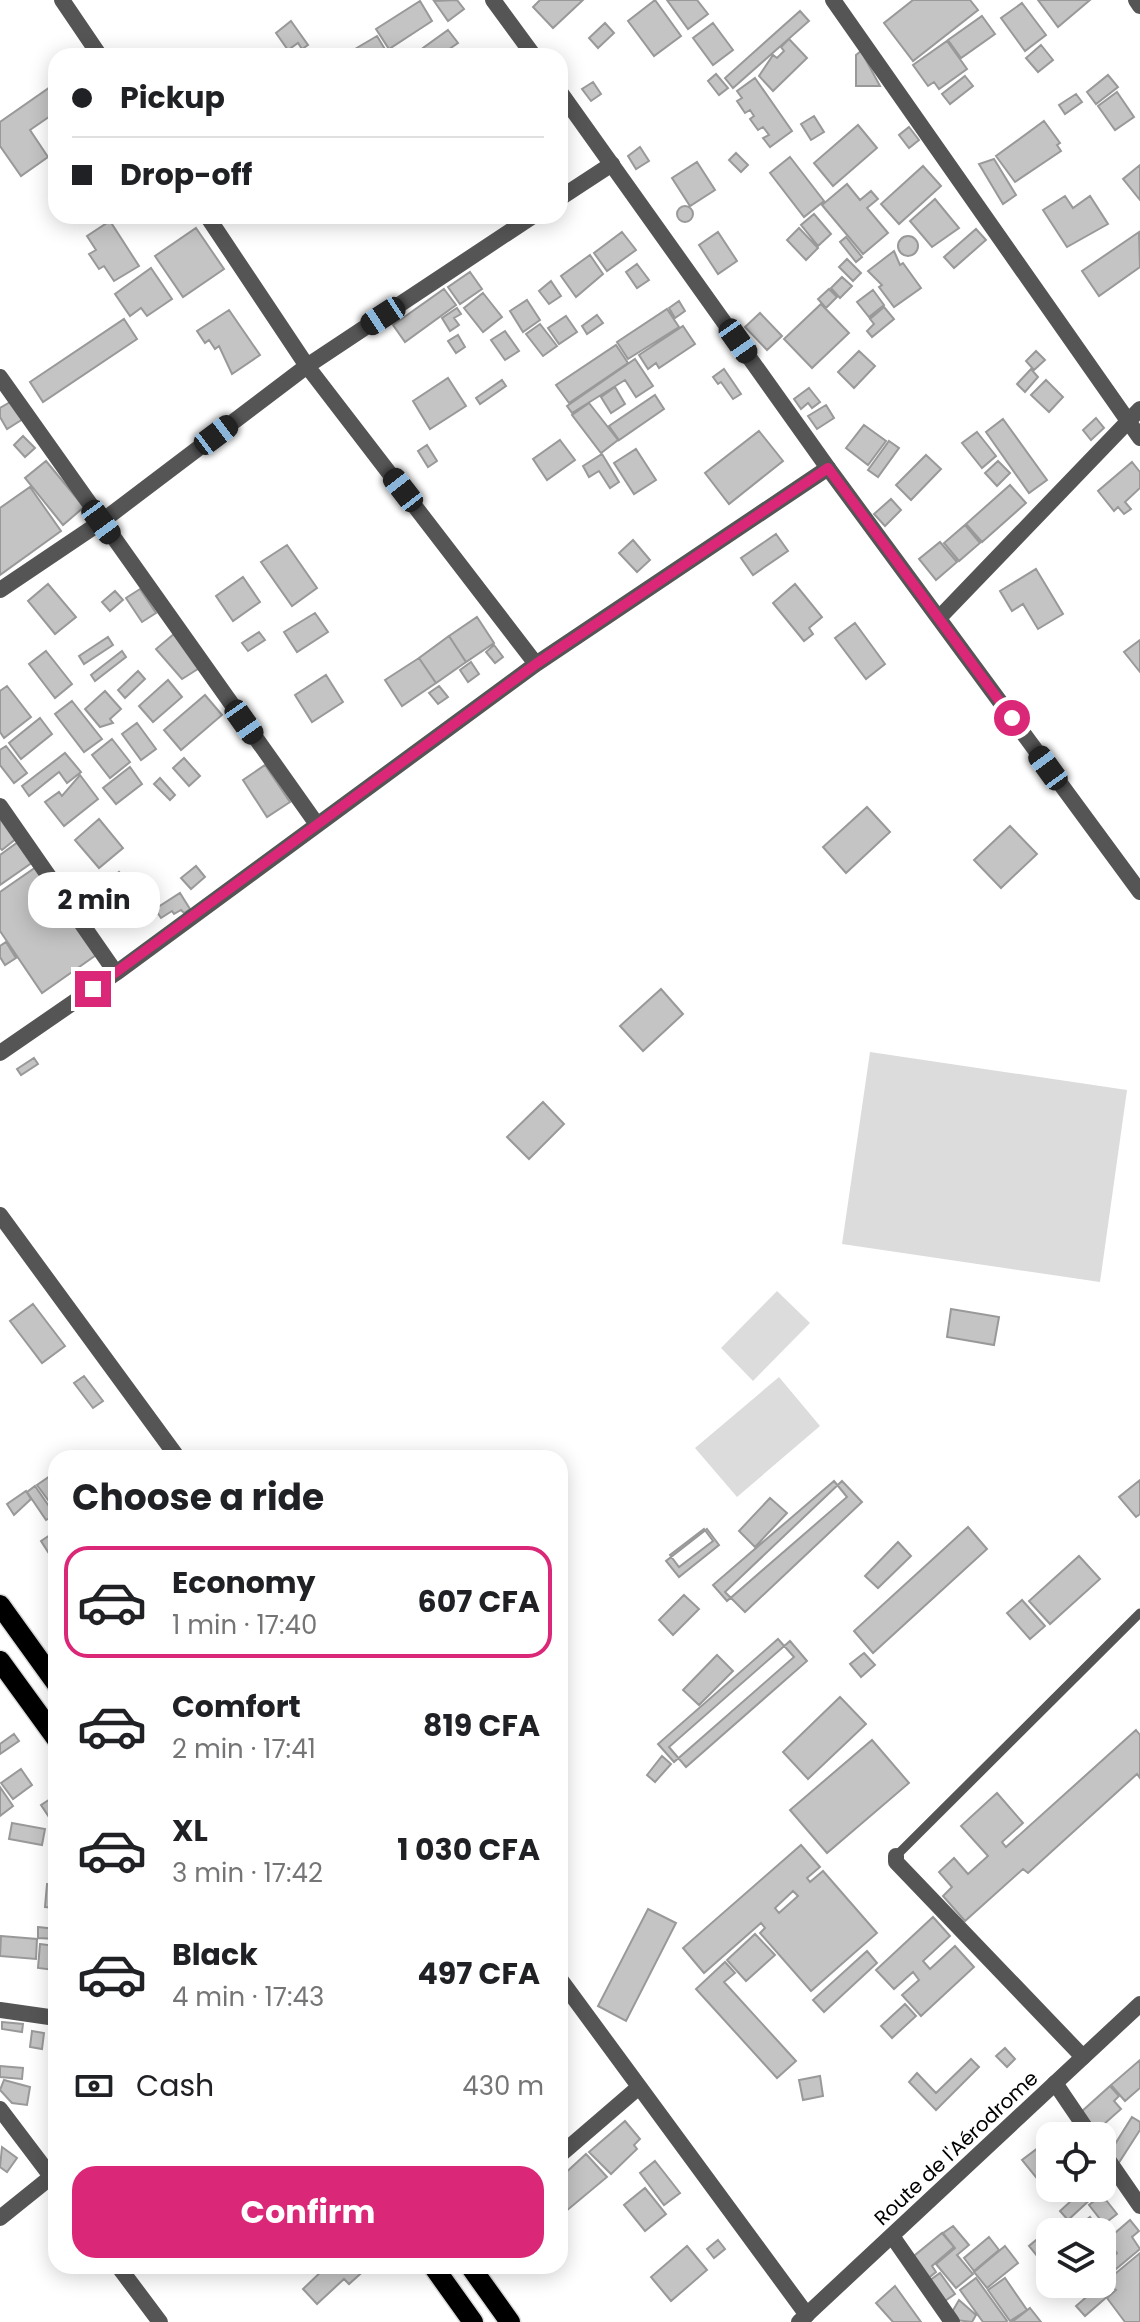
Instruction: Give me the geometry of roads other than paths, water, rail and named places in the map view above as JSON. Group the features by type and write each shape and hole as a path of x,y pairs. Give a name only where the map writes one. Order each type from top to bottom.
{"main road":[{"path":"0,1605 48,1672"},
{"path":"0,1661 48,1727"},
{"path":"439,2274 473,2322"},
{"path":"476,2274 510,2322"}],"street":[{"path":"62,0 95,48"},
{"path":"493,0 528,48"},
{"path":"833,0 1134,415 1140,438"},
{"path":"1136,0 1140,6"},
{"path":"568,103 828,468 1140,892"},
{"path":"568,193 612,164"},
{"path":"212,224 307,366 536,664"},
{"path":"0,590 101,522 307,366 521,224"},
{"path":"0,377 316,823"},
{"path":"939,618 1134,415"},
{"path":"0,1053 116,973 536,664 828,468"},
{"path":"0,806 116,973"},
{"path":"0,1215 172,1450"},
{"path":"896,1856 896,1862 1083,2057"},
{"path":"568,1990 803,2319"},
{"name":"Route de l'Aérodrome","path":"803,2319 1140,2004"},
{"path":"0,2010 48,2017"},
{"path":"1055,2083 1081,2122"},
{"path":"568,2148 639,2087"},
{"path":"0,2109 48,2172"},
{"path":"1116,2171 1140,2206"},
{"path":"4,2209 48,2183"},
{"path":"892,2236 952,2322"},
{"path":"124,2274 160,2322"}],"lane":[{"path":"896,1856 1140,1613"}]}
